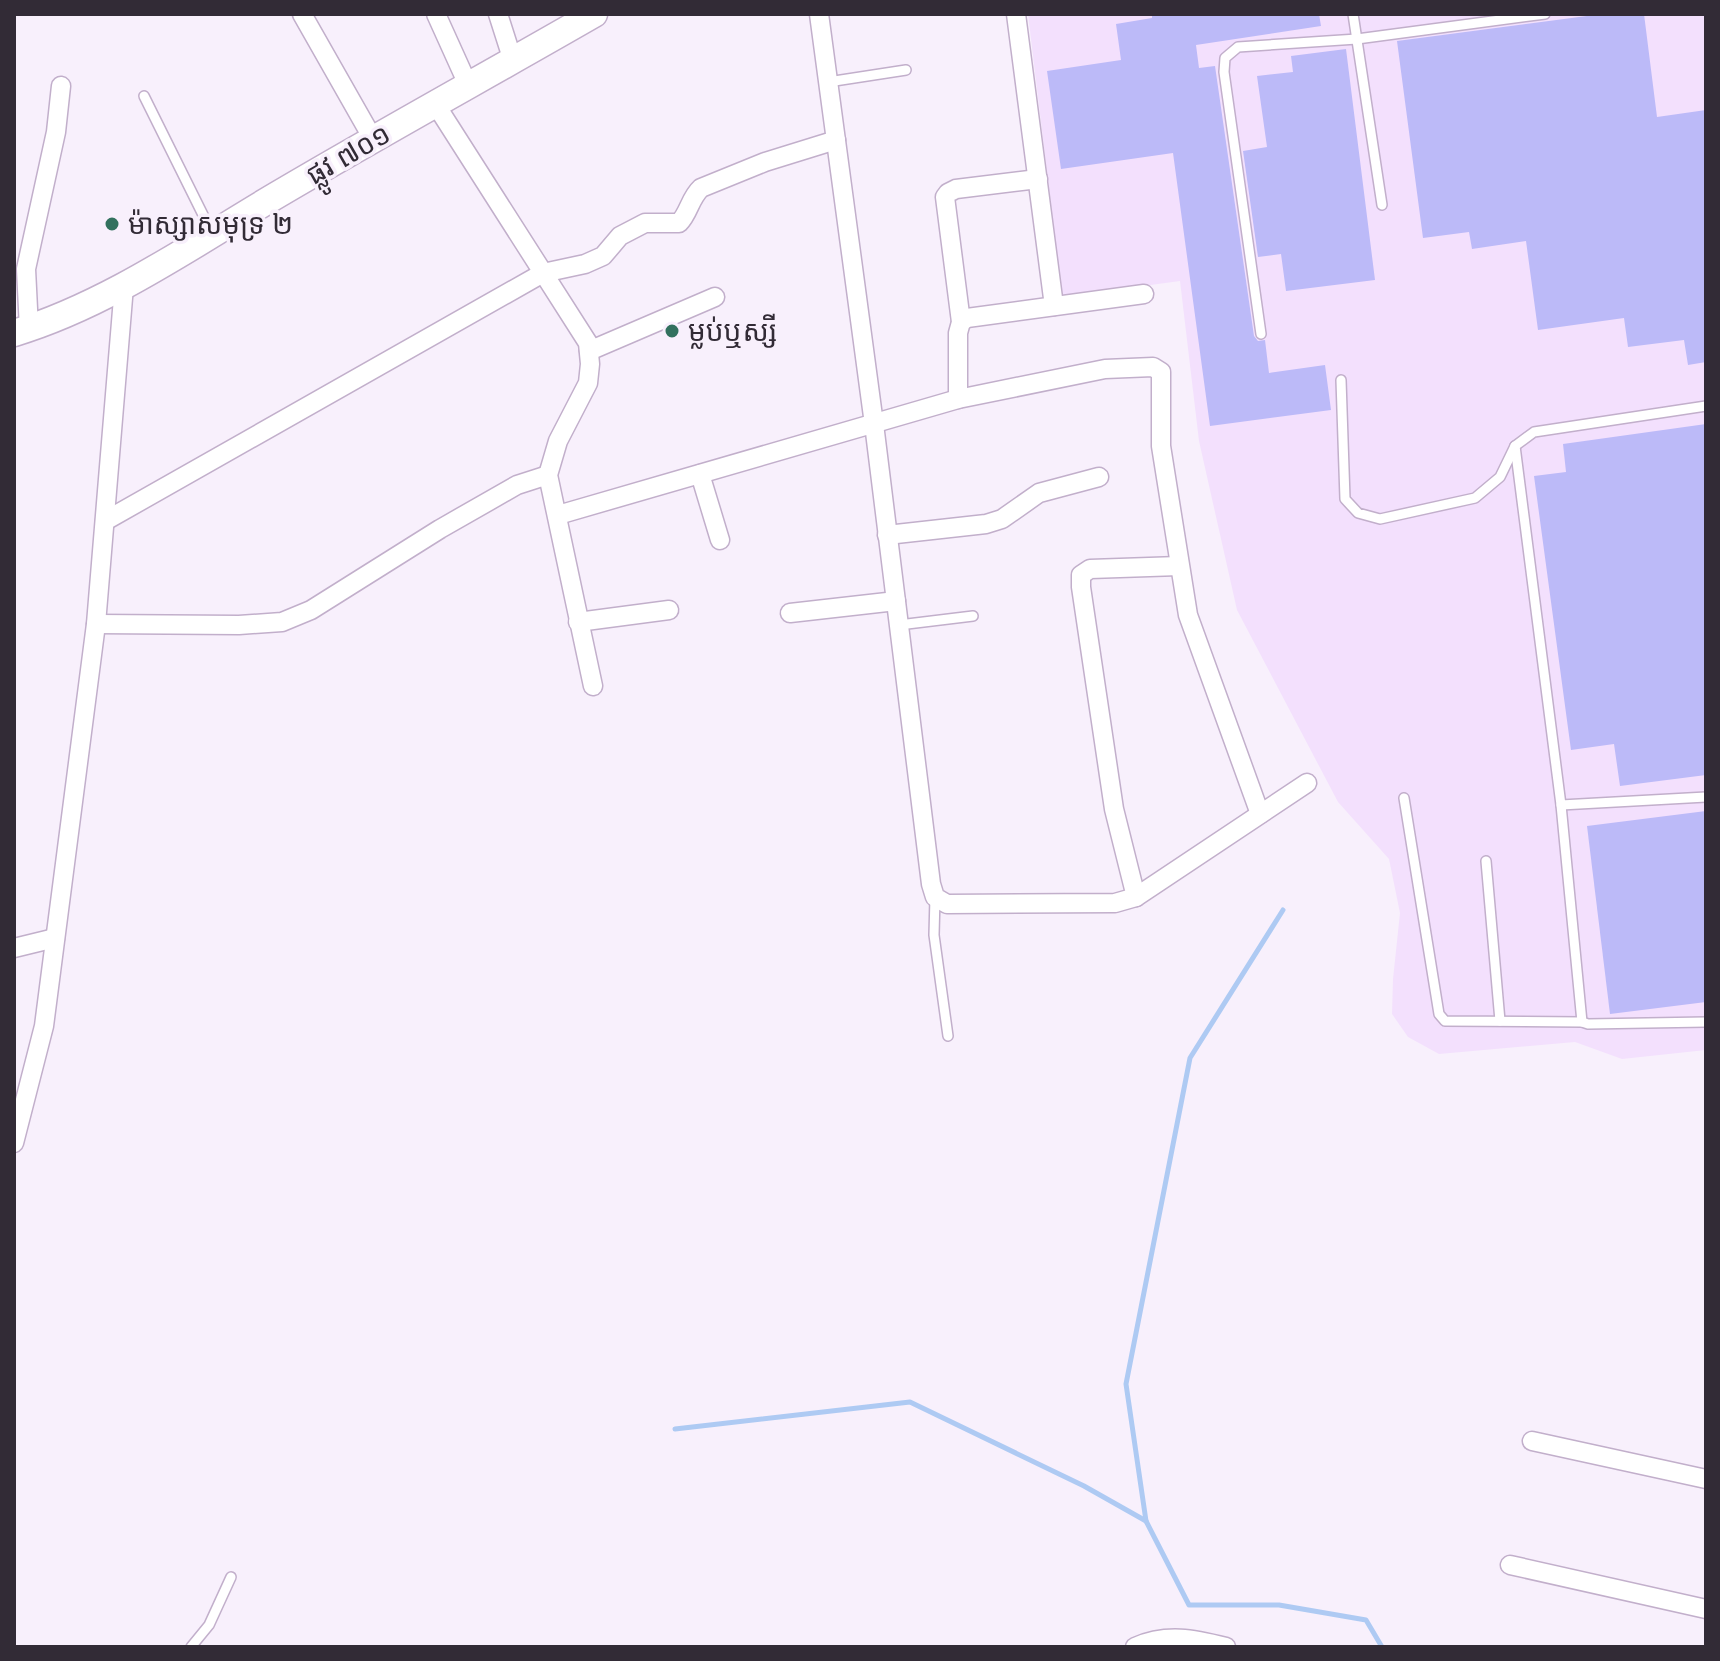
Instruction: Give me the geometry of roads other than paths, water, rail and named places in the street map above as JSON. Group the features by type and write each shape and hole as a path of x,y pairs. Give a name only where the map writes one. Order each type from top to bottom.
{"main road":[{"name":"ផ្លូវ ៧០១","path":"21,331 124,286 589,15"}],"street":[{"path":"302,14 373,139"},
{"path":"436,14 469,87"},
{"path":"498,14 513,61"},
{"path":"819,14 935,897 947,904 1115,903 1136,897 1307,783"},
{"path":"1016,14 1054,306"},
{"path":"21,331 26,269 56,132 61,86"},
{"path":"436,105 588,343 588,383 558,441 548,475 593,686"},
{"path":"105,521 543,273 585,264 603,256 620,236 645,223 679,223 687,215 693,195 701,188 765,162 836,140"},
{"path":"958,399 958,333 961,322 945,197 956,189 1038,179"},
{"path":"14,1143 44,1026 96,624 124,286"},
{"path":"961,322 967,318 1144,294"},
{"path":"589,351 715,297"},
{"path":"558,515 958,399 1105,369 1153,367 1161,372 1161,446 1188,615 1260,814"},
{"path":"700,474 720,540"},
{"path":"96,624 239,625 282,622 311,610 517,485 548,475"},
{"path":"887,535 986,524 1002,519 1039,493 1099,477"},
{"path":"1136,897 1114,809 1081,575 1090,569 1179,566"},
{"path":"790,613 896,601"},
{"path":"578,622 669,610"},
{"path":"14,948 55,938"},
{"path":"1532,1441 1706,1479"},
{"path":"1510,1565 1706,1609"},
{"path":"1135,1647 1168,1637 1188,1638 1226,1647"}],"lane":[{"path":"1353,14 1382,205"},
{"path":"1261,334 1224,72 1225,58 1238,47 1357,39 1545,14"},
{"path":"828,82 906,70"},
{"path":"144,96 212,234"},
{"path":"1341,380 1345,499 1358,513 1380,519 1475,498 1500,477 1515,446 1534,432 1706,406"},
{"path":"1515,446 1561,805 1582,1022"},
{"path":"899,625 973,616"},
{"path":"1561,805 1706,797"},
{"path":"1404,798 1439,1014 1445,1021 1706,1022"},
{"path":"1486,861 1500,1021"},
{"path":"935,897 934,935 948,1036"},
{"path":"191,1647 209,1625 231,1577"}],"waterway":[{"path":"1283,910 1190,1058 1126,1384 1146,1521 1189,1605 1279,1605 1366,1620 1382,1647"},
{"path":"675,1429 910,1402 1084,1486 1146,1521"}],"place":[{"name":"ម៉ាស្សាសមុទ្រ ២","path":"112,224"},
{"name":"ម្លប់ឬស្សី","path":"672,331"}]}
